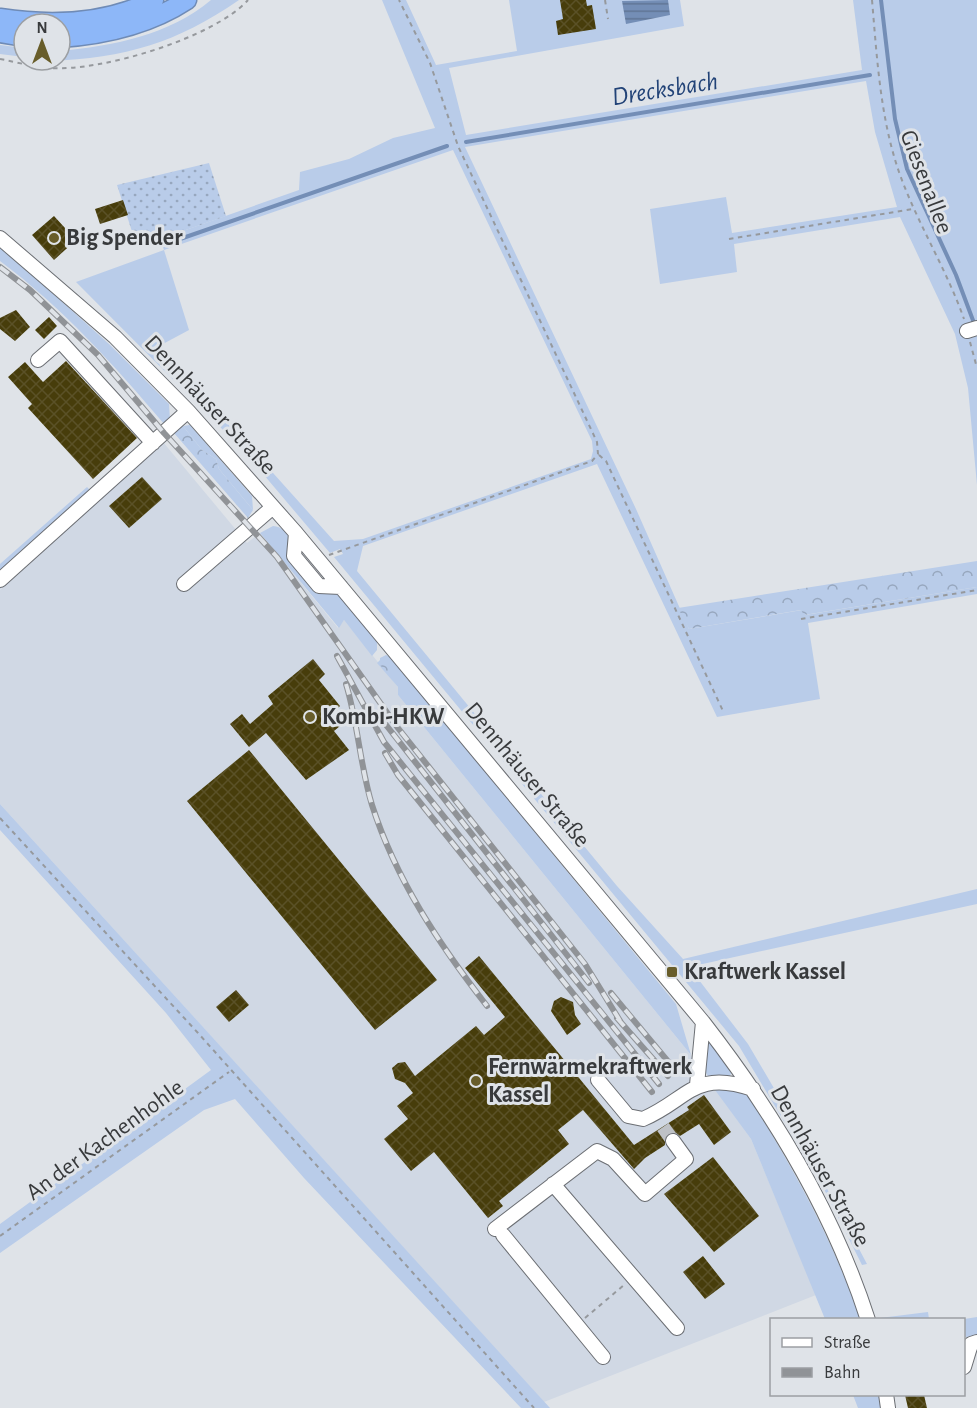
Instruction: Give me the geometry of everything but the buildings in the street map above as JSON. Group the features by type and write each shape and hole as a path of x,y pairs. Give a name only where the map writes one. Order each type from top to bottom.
{"highway":[{"path":"0,18 45,23 90,20 126,12 154,0"},
{"path":"72,37 106,33 130,27 187,0"}],"street":[{"name":"Dennhäuser Straße","path":"0,238 115,337 188,411 296,533 703,1022 753,1089 828,1218 852,1269 867,1318"},
{"path":"38,360 60,341 153,443"},
{"path":"0,580 188,411"},
{"path":"184,584 273,507"},
{"path":"296,533 294,556 319,586 341,587"},
{"path":"697,1085 703,1022"},
{"path":"598,1080 628,1116 642,1119 654,1115 697,1085 736,1083 753,1089"},
{"path":"654,1115 663,1127"},
{"path":"603,1357 499,1232 553,1184 597,1151 613,1159 645,1194 686,1159 673,1141"},
{"path":"553,1184 677,1328"},
{"path":"965,1360 970,1344 977,1342"}],"path":[{"path":"0,59 51,68 98,64 154,52 213,24 248,0"},
{"path":"399,0 430,63 458,146 597,442 598,454 606,461 723,711"},
{"path":"605,0 608,19"},
{"name":"Giesenallee","path":"872,0 879,74 889,137 913,208 972,329 977,368"},
{"path":"729,239 913,208"},
{"path":"318,560 592,461 598,454"},
{"path":"801,619 977,590"},
{"path":"0,818 534,1408"},
{"name":"An der Kachenhohle","path":"0,1236 230,1071"},
{"path":"577,1325 633,1277"}],"shaded area":[{"path":"668,0 670,15 626,24 622,1"},
{"path":"163,442 247,543 260,533 338,628 344,620 398,687 398,695 691,1055 751,1139 816,1295 544,1402 0,804 0,590"}],"green space":[{"path":"211,0 239,0 194,27 149,46 126,52 72,59 72,50 140,37 195,12"},
{"path":"382,0 406,0 436,65 517,51 509,0 680,0 684,26 449,68 466,135 862,70 853,0 977,0 977,485 968,388 955,334 900,217 734,244 737,272 660,284 650,209 726,197 732,233 897,207 875,132 866,81 465,147 636,509 689,629 802,610 805,615 977,587 977,594 808,623 820,699 717,717 597,464 363,546 357,571 617,886 683,959 977,889 977,904 689,967 748,1044 809,1148 801,1150 739,1046 334,557 343,554 340,549 330,553 242,449 76,282 164,250 160,239 299,190 300,172 349,159 393,138 435,128","holes":["453,150 592,441 591,459 363,539 334,541 248,445 165,358 161,345 189,330 164,250"]},
{"path":"0,45 12,46 12,56 0,54"},
{"path":"209,163 226,216 137,247 117,185"},
{"path":"0,246 109,344 169,404 170,420 165,425 87,338 45,298 0,261"},
{"path":"190,425 252,496 253,510 219,469 216,459 202,450 183,426"},
{"path":"183,426 202,450 216,459 219,469 253,510 248,518 174,433"},
{"path":"87,487 100,500 0,589 0,564"},
{"path":"273,526 279,527 286,533 290,542 291,558 336,591 377,640 377,650 372,656 344,620 339,628 260,533"},
{"path":"977,561 977,587 804,615 801,610 689,629 678,608"},
{"path":"386,655 394,658 391,663 396,672 394,674 387,673 380,665 380,658"},
{"path":"390,656 676,1004 691,1055 398,695 398,687 377,663 383,657"},
{"path":"0,804 550,1408 521,1408 304,1178 235,1099 204,1110 0,1253 0,1224 211,1070 166,1013 0,830"},
{"path":"708,1042 711,1042 730,1068 731,1074 726,1080 710,1079 704,1070"},
{"path":"736,1089 747,1094 810,1204 837,1260 860,1318 825,1318 751,1139 715,1090"},
{"path":"821,1183 824,1183 867,1264 862,1265"},
{"path":"928,1312 929,1318 880,1318"},
{"path":"977,1317 977,1336 965,1337 965,1319"},
{"path":"853,1396 880,1396 882,1408 858,1408"}],"waterway":[{"path":"881,0 895,119 907,169 956,275 974,323"},
{"name":"Drecksbach","path":"466,142 870,75"},
{"name":"Drecksbach","path":"180,239 447,146"}],"tunnel":[{"path":"663,1127 673,1141"}],"railway":[{"path":"0,267 30,290 98,355 164,433 277,557 398,728 585,964 622,1024"},
{"path":"337,656 384,742 659,1084"},
{"path":"346,684 372,805 393,859 420,910 452,959 487,1006"},
{"path":"379,716 589,983"},
{"path":"385,753 398,775 652,1092"},
{"path":"611,993 676,1071"},
{"path":"617,1018 668,1076"}],"place":[{"name":"Big Spender","path":"54,238"},
{"name":"Kombi-HKW","path":"310,717"},
{"name":"Kraftwerk Kassel","path":"672,972"},
{"name":"Fernwärmekraftwerk Kassel","path":"476,1081"}]}
